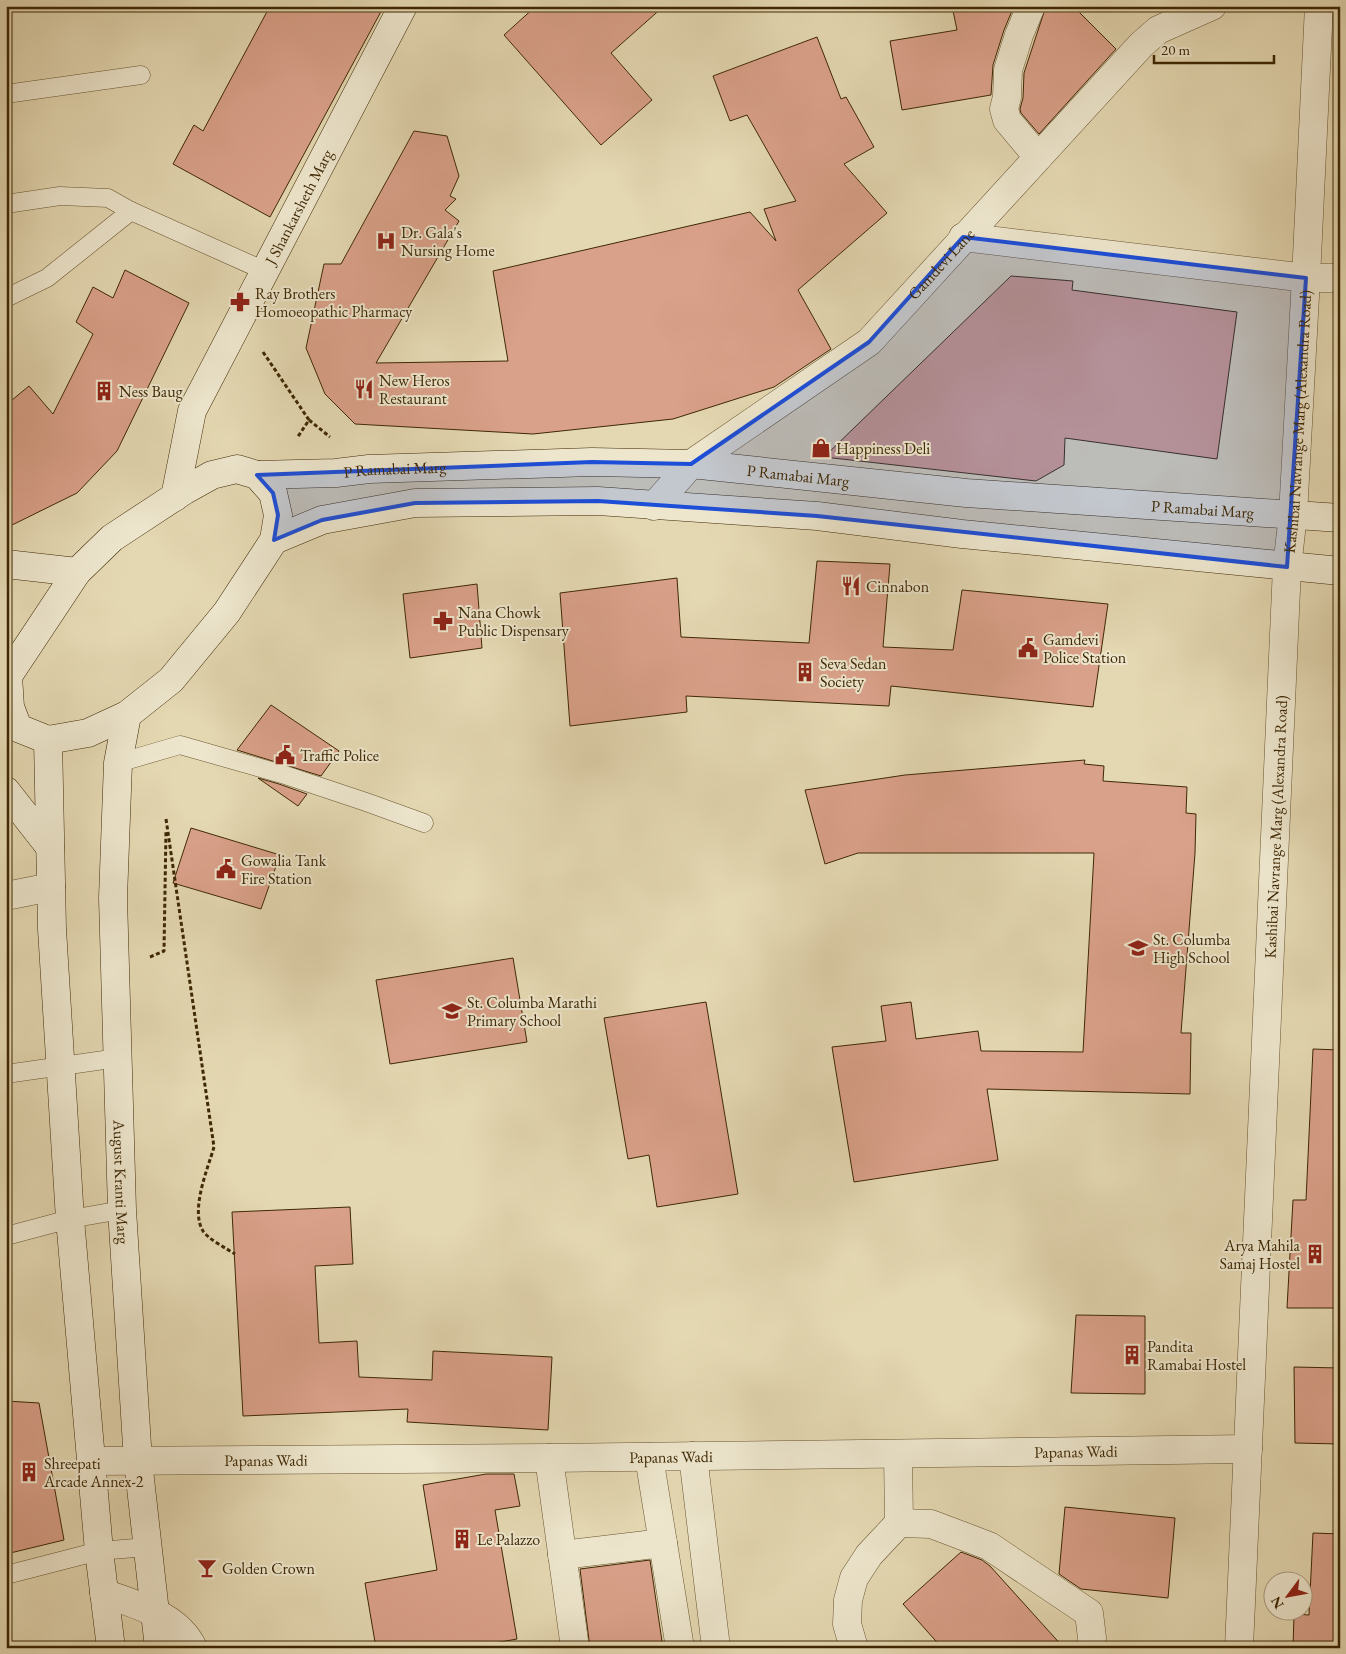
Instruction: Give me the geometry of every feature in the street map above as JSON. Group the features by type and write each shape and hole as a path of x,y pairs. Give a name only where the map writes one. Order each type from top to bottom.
{"main road":[{"name":"J Shankarsheth Marg","path":"175,497 192,411 403,6"},
{"path":"1031,6 1008,70 1004,109 1007,120 1038,157"},
{"name":"Gamdevi Lane","path":"654,506 691,464 869,342 963,237 1141,45 1158,30 1212,6"},
{"name":"Kashibai Navrange Marg (Alexandra Road)","path":"1239,1648 1287,566 1292,515 1306,278 1319,6"},
{"path":"963,237 1306,278 1340,278"},
{"name":"P Ramabai Marg","path":"7,675 77,572 112,538 212,475 236,468 257,475 336,474 369,469 592,462 691,464 966,493 1340,518"},
{"path":"7,675 10,707 18,728 48,740 88,733 127,715 171,680 228,612 274,540 278,515 273,493 257,475"},
{"path":"962,534 966,493"},
{"path":"274,540 322,520 415,503 598,501 817,516 962,534 1340,571"},
{"path":"6,564 77,572"},
{"name":"August Kranti Marg","path":"127,715 118,763 113,898 122,1210 138,1461 159,1648"},
{"path":"48,740 52,929 70,1219 99,1551 111,1648"},
{"path":"6,791 50,847"},
{"path":"6,896 51,887"},
{"name":"Papanas Wadi","path":"92,1461 649,1457 1248,1449"},
{"path":"854,1648 847,1624 848,1600 854,1578 869,1555 899,1523 898,1454"},
{"path":"694,1456 716,1648"},
{"path":"649,1457 680,1648"},
{"path":"549,1458 575,1648"},
{"path":"899,1523 931,1524 989,1546 1089,1613 1092,1638 1090,1648"},
{"path":"562,1555 663,1543"},
{"path":"104,1593 155,1612 187,1635 193,1648"}],"lane":[{"path":"6,94 141,75"},
{"path":"6,204 60,196 108,198 131,211 265,271"},
{"path":"6,298 47,278 131,211"},
{"path":"118,763 180,746 282,774 424,823"},
{"path":"6,1074 118,1058"},
{"path":"6,1236 70,1219 122,1210"},
{"path":"6,1575 99,1551 147,1547"}],"path":[{"path":"271,363 309,420 295,442"},
{"path":"115,973 164,951 166,819 214,1147 200,1196 198,1219 204,1232 235,1254"}],"highlighted area":[{"path":"963,237 1306,278 1287,567 817,516 598,501 415,503 322,520 274,540 278,515 273,493 257,475 592,462 691,464 869,342"}],"building":[{"path":"270,6 384,6 270,217 173,164 194,125 203,131"},
{"path":"536,6 664,6 611,53 652,100 601,145 504,35"},
{"path":"952,6 1014,6 993,65 991,95 902,110 890,41 957,30"},
{"path":"1046,6 1073,6 1116,49 1039,134 1021,113 1020,109 1023,98 1024,73"},
{"path":"817,37 841,99 846,97 874,147 844,164 887,213 798,290 831,349 774,387 673,419 533,434 355,424 325,394 306,348 324,264 341,264 414,131 447,136 459,176 450,196 456,199 445,210 459,221 376,363 508,361 493,271 750,212 776,241 764,209 796,201 747,115 730,121 713,76"},
{"name":"Ness Baug","path":"125,270 189,303 117,451 77,493 6,528 6,405 29,386 53,414 93,334 76,322 93,287 113,298"},
{"path":"1011,276 1073,281 1072,290 1237,312 1217,459 1065,438 1064,465 1036,481 824,457"},
{"path":"817,561 890,564 883,647 953,650 962,590 1108,604 1093,707 891,686 889,706 686,696 687,712 570,726 560,593 677,578 681,637 809,643"},
{"name":"Nana Chowk Public Dispensary","path":"477,584 482,648 410,658 403,594"},
{"name":"Traffic Police","path":"271,705 339,751 321,776 237,750"},
{"name":"St. Columba High School","path":"1085,760 1084,764 1104,766 1103,781 1187,787 1186,813 1196,814 1195,853 1181,1033 1191,1033 1190,1094 987,1089 998,1160 854,1182 832,1047 886,1041 881,1006 911,1002 916,1039 978,1031 981,1051 1083,1052 1094,853 858,853 825,864 805,790 905,775"},
{"path":"258,778 279,784 307,794 298,806"},
{"name":"Gowalia Tank Fire Station","path":"191,828 280,855 261,909 173,883"},
{"name":"St. Columba Marathi Primary School","path":"513,958 527,1042 390,1064 376,980"},
{"path":"706,1002 738,1194 657,1207 649,1155 628,1159 604,1018"},
{"path":"1313,1049 1340,1050 1340,1308 1287,1308 1293,1200 1306,1200"},
{"path":"350,1207 353,1264 315,1266 319,1343 357,1341 359,1377 432,1380 433,1351 552,1357 548,1430 407,1422 408,1409 243,1416 232,1212"},
{"name":"Pandita Ramabai Hostel","path":"1076,1315 1145,1316 1145,1394 1071,1393"},
{"path":"1294,1367 1340,1368 1340,1444 1295,1443"},
{"name":"Shreepati Arcade Annex-2","path":"6,1401 39,1403 64,1540 6,1554"},
{"name":"Le Palazzo","path":"486,1474 514,1474 520,1506 495,1510 517,1639 467,1648 376,1648 365,1583 437,1570 423,1485"},
{"path":"1065,1507 1175,1518 1168,1598 1081,1589 1059,1574"},
{"path":"1313,1533 1340,1534 1340,1648 1293,1648 1294,1622 1314,1622 1314,1572 1311,1572"},
{"path":"961,1552 982,1560 990,1566 1064,1648 942,1648 903,1604"},
{"path":"650,1560 663,1648 590,1648 580,1569"}],"place":[{"name":"Dr. Gala's Nursing Home","path":"386,241"},
{"name":"Ray Brothers Homoeopathic Pharmacy","path":"240,302"},
{"name":"New Heros Restaurant","path":"364,389"},
{"name":"Ness Baug","path":"104,391"},
{"name":"Happiness Deli","path":"821,448"},
{"name":"Cinnabon","path":"851,586"},
{"name":"Nana Chowk Public Dispensary","path":"443,621"},
{"name":"Gamdevi Police Station","path":"1028,648"},
{"name":"Seva Sedan Society","path":"805,672"},
{"name":"Traffic Police","path":"285,755"},
{"name":"Gowalia Tank Fire Station","path":"226,869"},
{"name":"St. Columba High School","path":"1138,948"},
{"name":"St. Columba Marathi Primary School","path":"452,1011"},
{"name":"Arya Mahila Samaj Hostel","path":"1315,1254"},
{"name":"Pandita Ramabai Hostel","path":"1132,1355"},
{"name":"Shreepati Arcade Annex-2","path":"29,1472"},
{"name":"Le Palazzo","path":"462,1539"},
{"name":"Golden Crown","path":"207,1568"}]}
